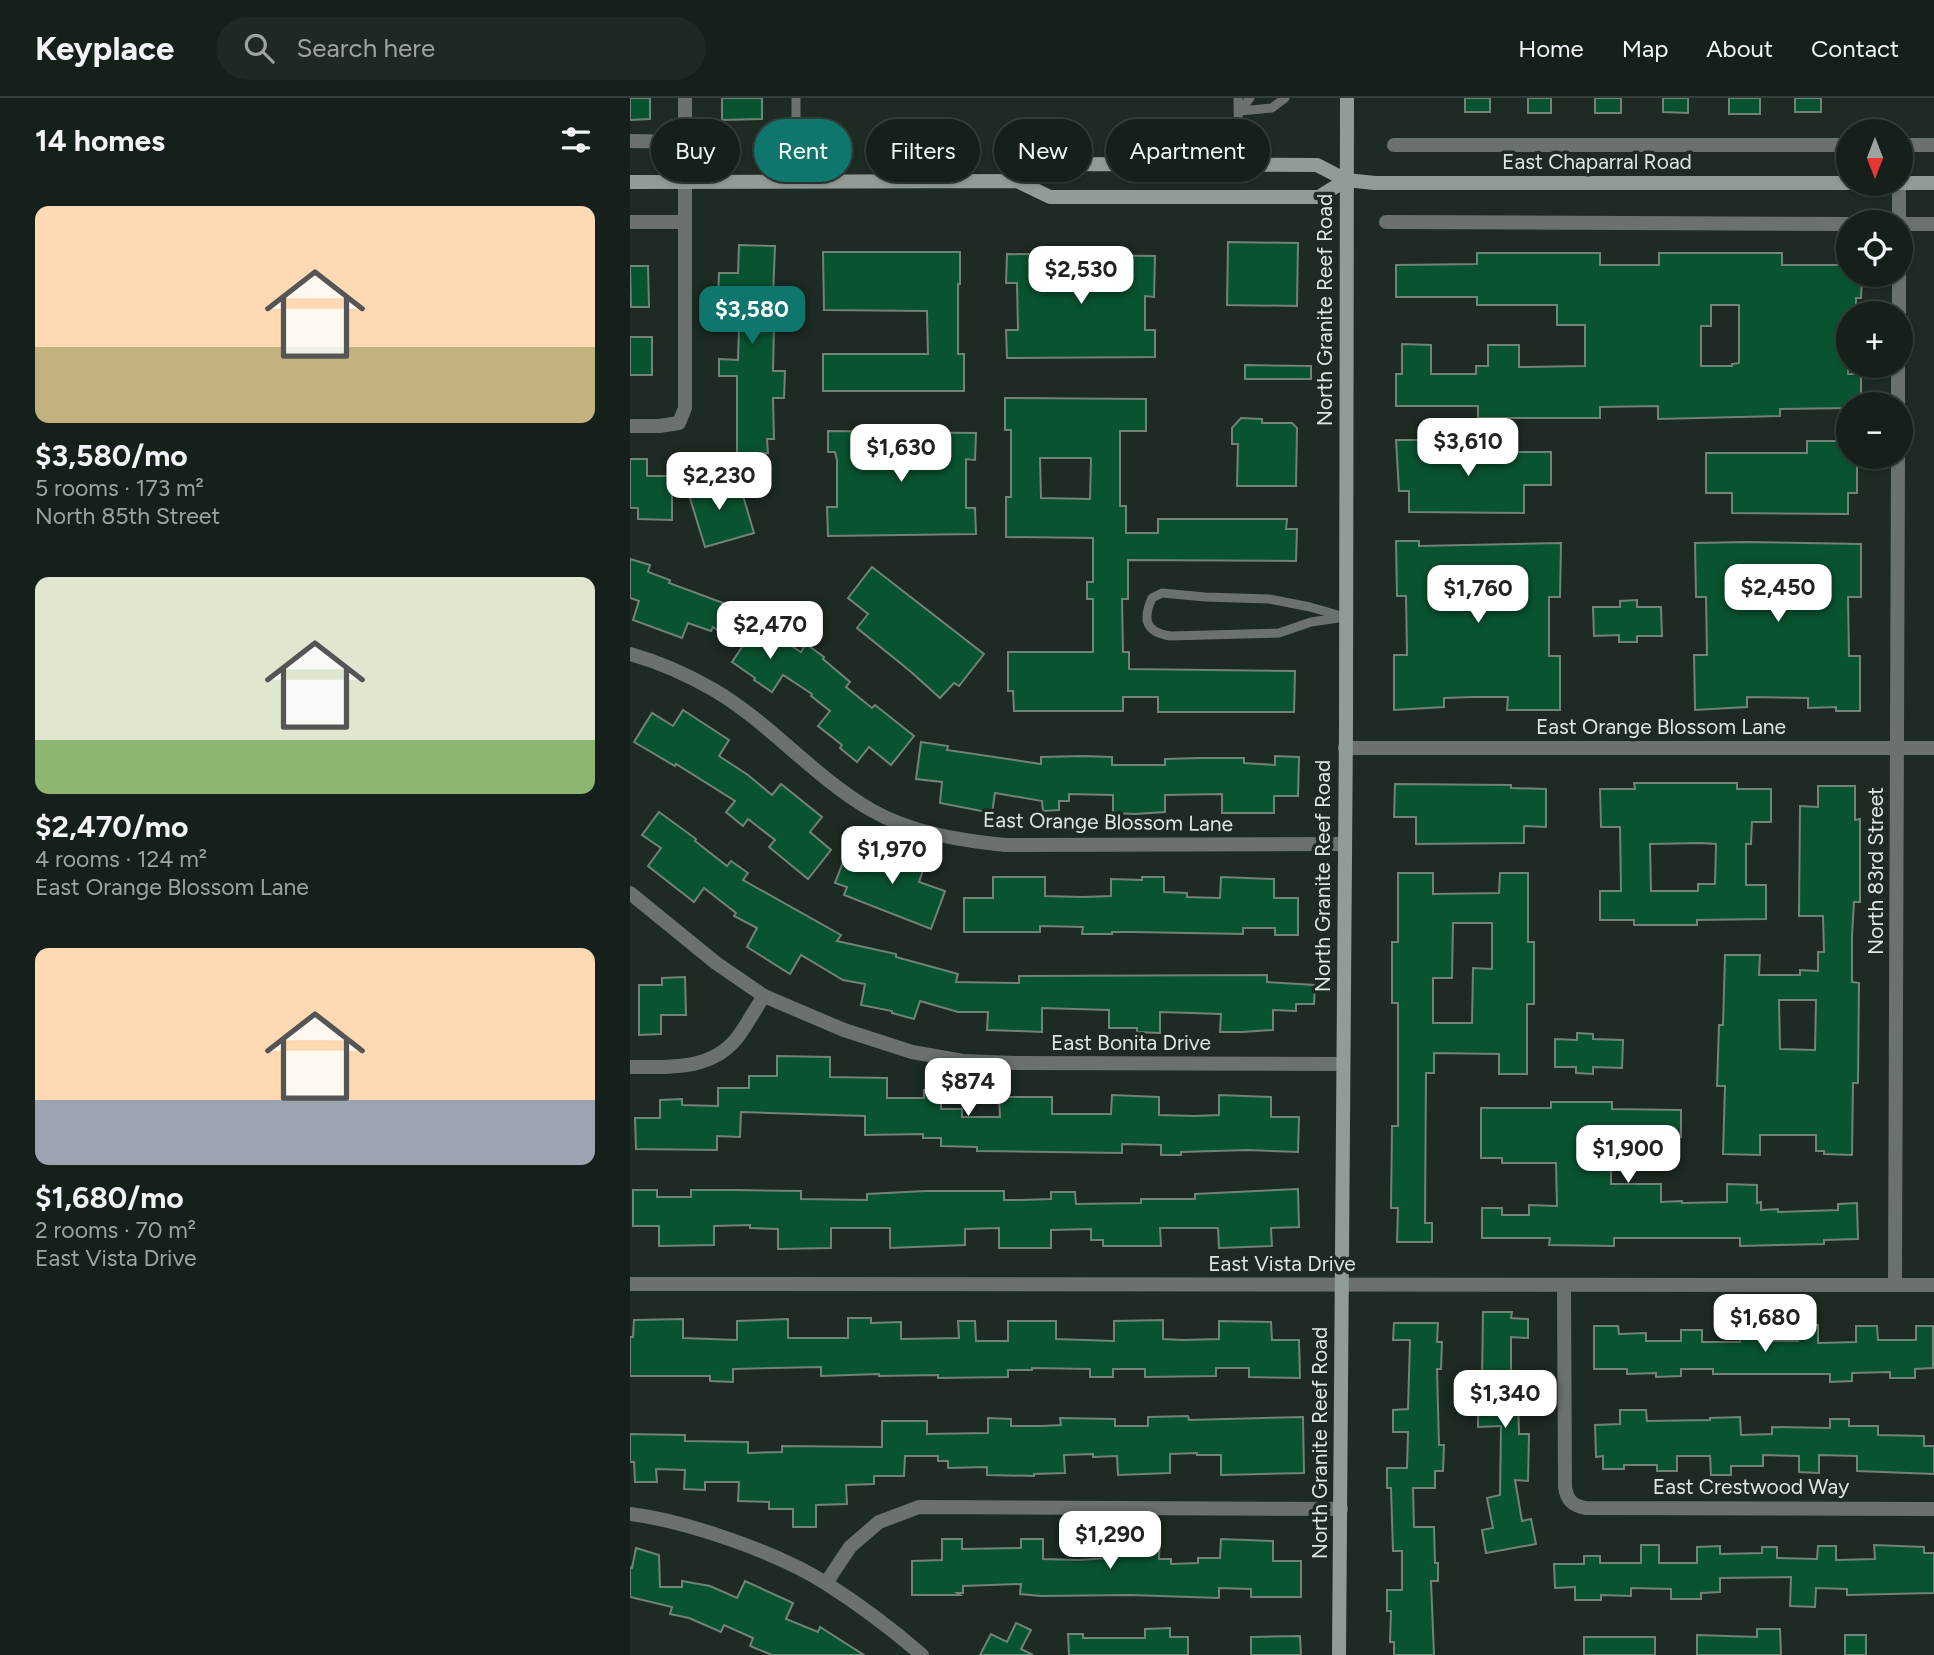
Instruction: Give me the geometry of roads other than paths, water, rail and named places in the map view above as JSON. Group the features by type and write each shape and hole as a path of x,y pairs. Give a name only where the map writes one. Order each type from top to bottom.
{"main road":[{"name":"North Granite Reef Road","path":"1339,1655 1347,98"},
{"name":"East Chaparral Road","path":"1270,165 1317,165 1346,180 1375,183 1836,183"},
{"name":"East Chaparral Road","path":"1019,182 1050,197 1319,197 1346,180"},
{"name":"East Chaparral Road","path":"852,182 994,181"},
{"name":"East Chaparral Road","path":"630,182 651,182"},
{"path":"1913,183 1934,183"}],"street":[{"path":"685,98 685,119"},
{"path":"630,142 651,142"},
{"path":"1394,145 1836,145"},
{"path":"1913,145 1934,145"},
{"path":"630,426 679,423 685,408 685,182"},
{"path":"630,222 684,222"},
{"path":"1386,222 1836,223"},
{"path":"1913,223 1934,224"},
{"name":"North 83rd Street","path":"1895,1285 1898,469"},
{"name":"East Orange Blossom Lane","path":"630,654 649,659 715,690 845,793 873,811 934,835 1005,845 1345,844"},
{"name":"East Orange Blossom Lane","path":"1345,748 1934,748"},
{"name":"East Bonita Drive","path":"630,893 716,963 764,996 844,1030 912,1052 963,1061 1014,1063 1343,1064"},
{"path":"630,1067 681,1067 704,1062 737,1039 764,996"},
{"name":"East Vista Drive","path":"630,1284 1934,1285"},
{"name":"East Crestwood Way","path":"1564,1286 1564,1487 1570,1501 1576,1506 1934,1508"},
{"path":"826,1583 850,1547 879,1522 919,1507 1341,1508"},
{"path":"630,1514 711,1533 766,1554 826,1583 922,1655"}],"lane":[{"path":"796,98 796,119"},
{"path":"1238,98 1240,119"},
{"path":"1240,111 1250,98"},
{"path":"1240,111 1272,108 1285,98"},
{"path":"1162,593 1174,593 1269,599 1346,618 1311,622 1279,633 1170,636 1157,634 1151,629 1147,624 1146,614 1152,598 1162,593"}]}
